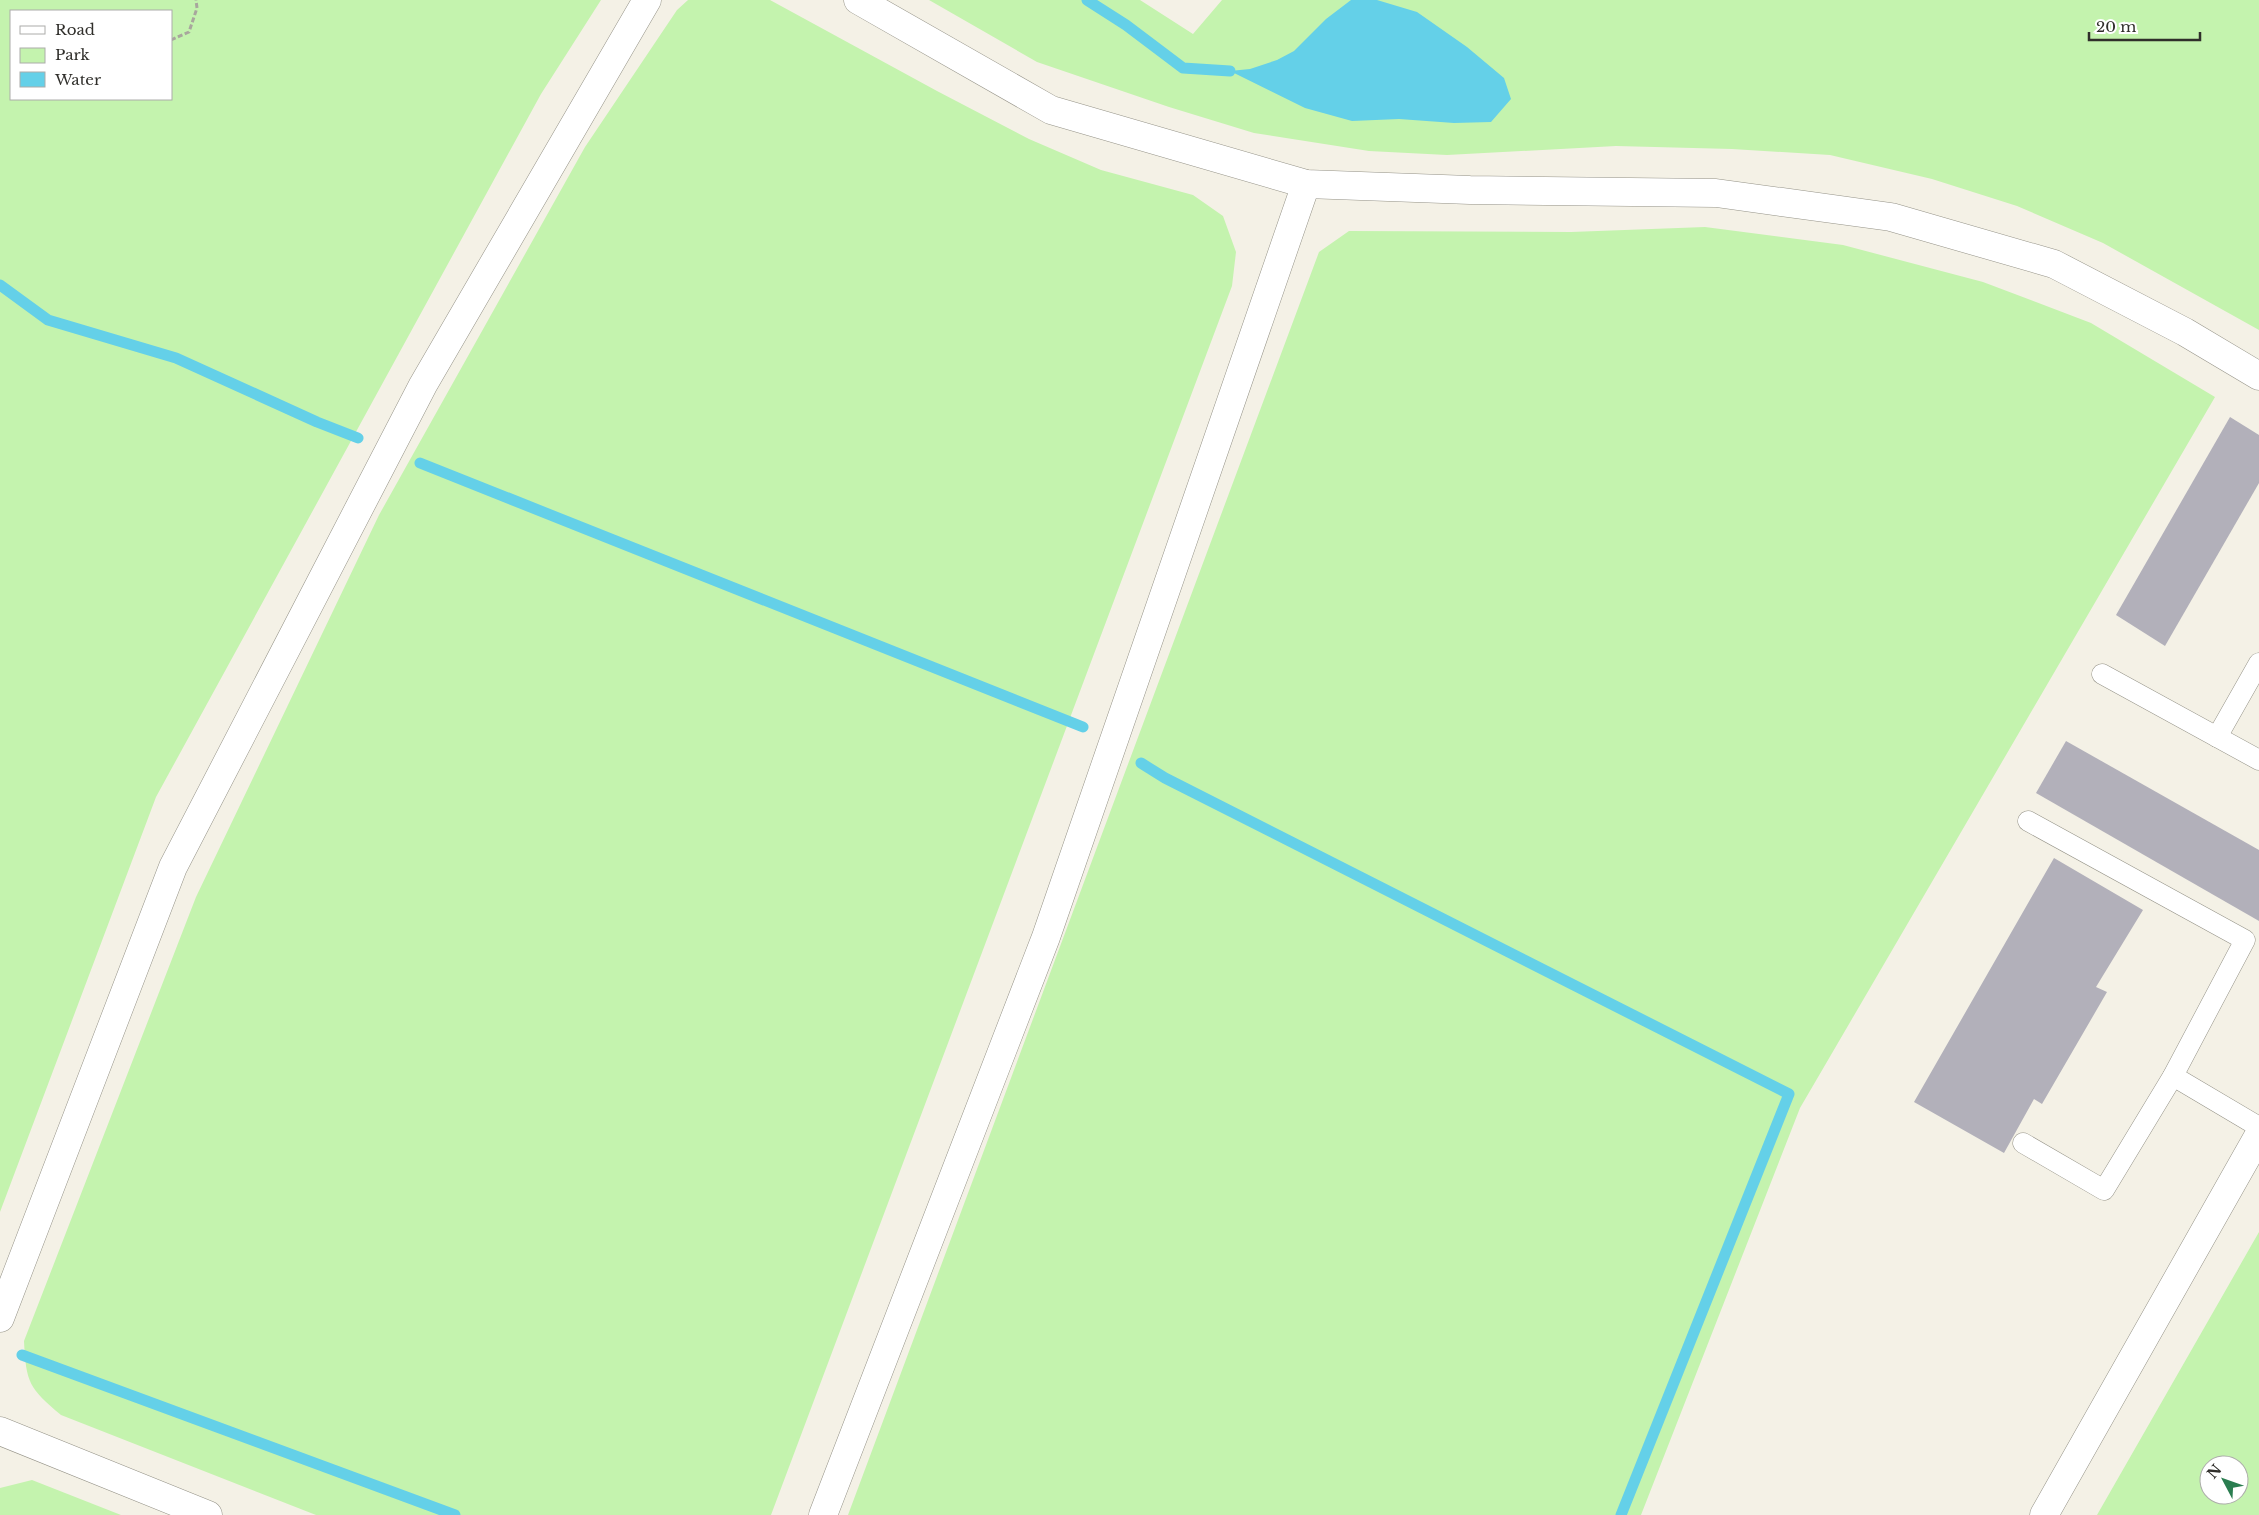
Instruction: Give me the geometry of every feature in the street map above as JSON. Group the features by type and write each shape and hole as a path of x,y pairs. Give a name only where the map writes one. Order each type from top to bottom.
{"street":[{"path":"0,1318 173,866 423,385 647,0"},
{"path":"858,0 1051,110 1306,184 1470,190 1716,193 1891,217 2054,264 2185,332 2259,376"},
{"path":"823,1515 1046,936 1306,184"},
{"path":"2044,1515 2259,1136"},
{"path":"0,1432 208,1515"}],"lane":[{"path":"2216,737 2259,663"},
{"path":"2102,674 2259,760"},
{"path":"2023,1143 2104,1190 2173,1076 2245,940 2028,821"},
{"path":"2173,1076 2259,1127"}],"path":[{"path":"172,40 189,32 197,8 196,0"}],"green space":[{"path":"0,0 601,0 541,94 156,797 0,1212"},
{"path":"688,0 770,0 1029,139 1101,170 1193,195 1223,216 1236,252 1232,286 771,1515 316,1515 61,1415 42,1398 31,1384 26,1366 24,1341 196,897 379,515 585,147 677,10"},
{"path":"929,0 1140,0 1193,34 1222,0 2259,0 2259,330 2103,243 2017,206 1932,179 1830,155 1732,149 1616,146 1447,155 1369,151 1254,133 1169,107 1037,62"},
{"path":"1705,227 1843,245 1983,282 2091,323 2215,397 1800,1108 1641,1515 848,1515 1319,252 1349,231 1571,232"},
{"path":"2259,1232 2259,1515 2097,1515"},
{"path":"32,1480 121,1515 0,1515 0,1488"}],"water":[{"path":"1351,0 1377,0 1417,12 1467,47 1504,78 1511,99 1491,122 1454,123 1399,119 1352,121 1305,108 1230,71 1250,69 1277,60 1294,51 1326,19"}],"building":[{"path":"2230,417 2259,435 2259,483 2165,646 2116,615"},
{"path":"2066,741 2259,850 2259,921 2036,793"},
{"path":"2054,858 2143,910 2096,987 2107,992 2042,1104 2034,1099 2004,1153 1914,1102"}],"waterway":[{"path":"1087,0 1126,25 1183,68 1230,71"},
{"path":"0,285 48,320 176,358 317,422 358,438"},
{"path":"420,463 1083,727"},
{"path":"1141,763 1165,778 1789,1094 1621,1515"},
{"path":"22,1355 455,1515"}]}
